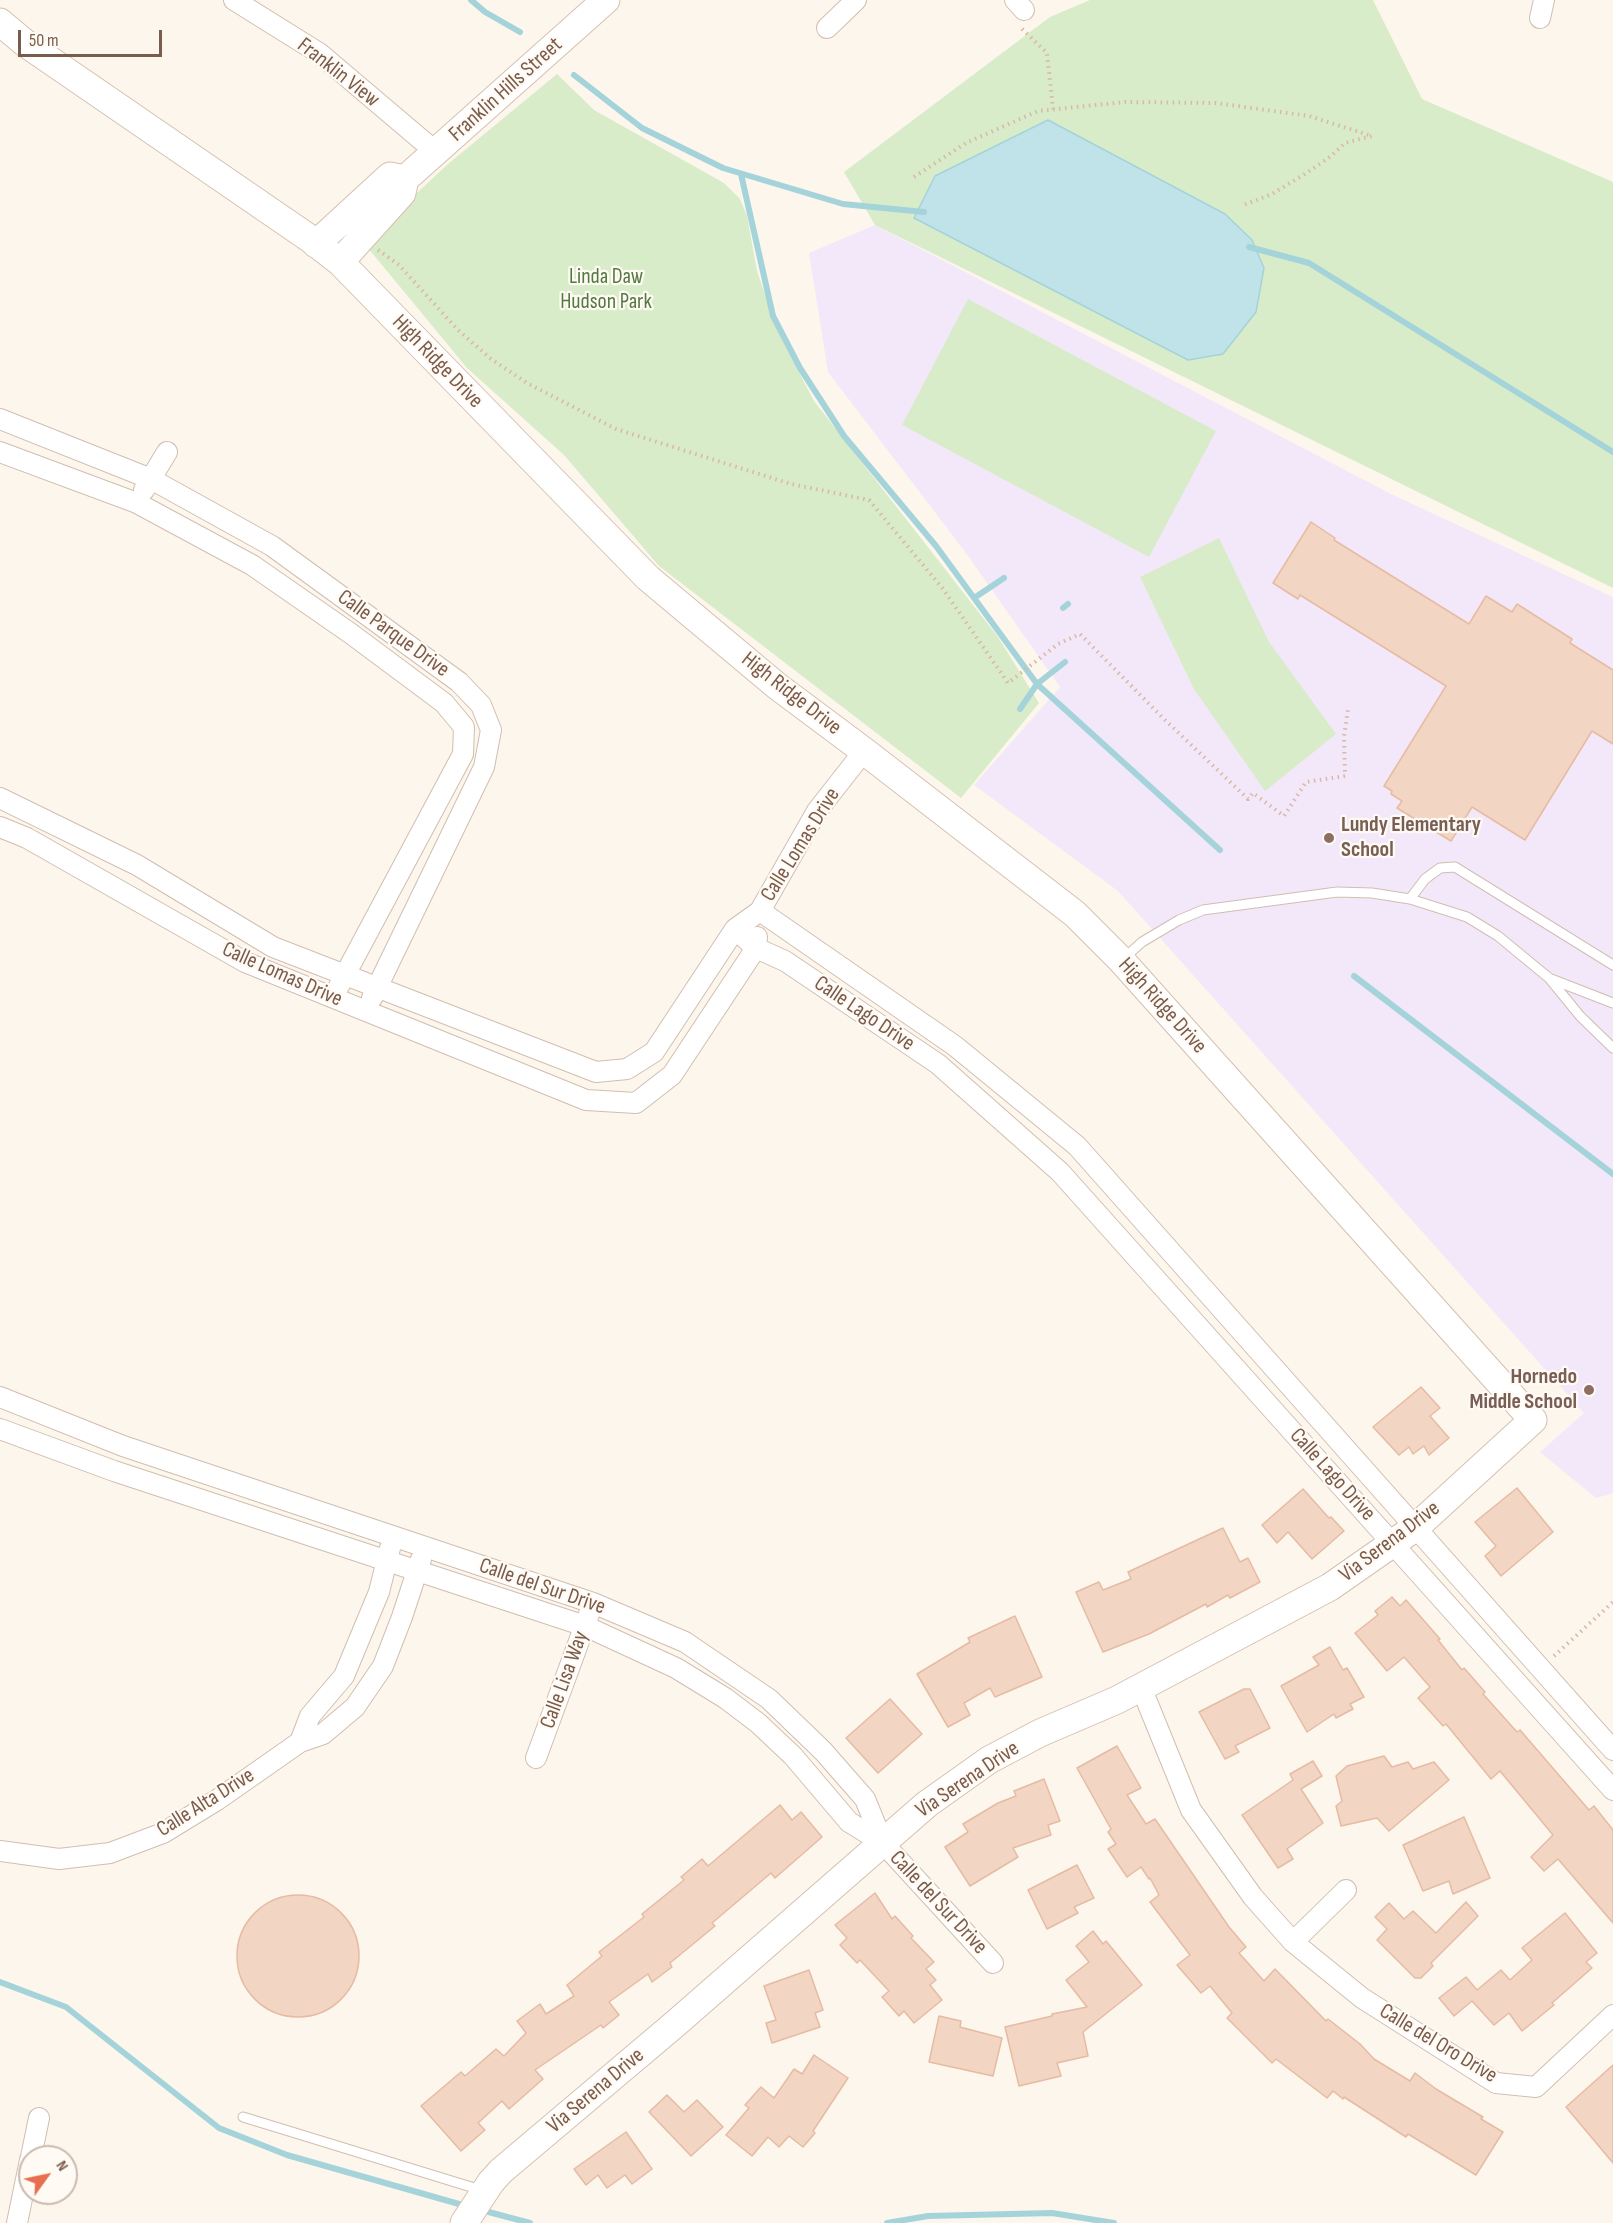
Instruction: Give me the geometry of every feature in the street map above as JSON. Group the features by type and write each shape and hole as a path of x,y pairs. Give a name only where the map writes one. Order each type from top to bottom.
{"street":[{"name":"Franklin View","path":"234,0 319,53 437,153"},
{"name":"Franklin Hills Street","path":"340,262 402,193 405,179 437,153 528,68 606,0"},
{"path":"827,28 856,0"},
{"name":"High Ridge Drive","path":"0,22 26,43 340,262 648,578 777,686 1074,915 1121,960 1533,1420"},
{"name":"Franklin Hills Street","path":"316,244 390,176 405,179"},
{"name":"Calle Parque Drive","path":"0,418 151,479 272,546 459,682 481,705 486,717"},
{"name":"Calle Parque Drive","path":"0,452 137,503 252,565 350,633 444,703 464,727"},
{"path":"137,503 167,452"},
{"path":"333,998 463,754 464,727 486,717 491,730 484,767 365,1011"},
{"name":"Calle Lomas Drive","path":"0,827 27,838 245,963 586,1100 636,1102 672,1075 756,948 760,911 817,811 864,751"},
{"name":"Calle Lomas Drive","path":"0,798 137,865 273,947 596,1072 627,1069 654,1052 735,929 760,911"},
{"path":"27,838 41,818"},
{"name":"Calle Lago Drive","path":"760,911 955,1046 1077,1146 1613,1750"},
{"name":"Calle Lago Drive","path":"735,929 756,948 784,960 938,1064 1060,1172 1613,1790"},
{"path":"517,1072 525,1044"},
{"path":"627,1069 636,1102"},
{"path":"988,1109 1006,1088"},
{"path":"1200,1328 1222,1310"},
{"name":"Calle del Sur Drive","path":"0,1397 123,1446 593,1603 685,1642 769,1700 823,1751 865,1799 883,1843"},
{"name":"Via Serena Drive","path":"467,2220 488,2186 501,2171 675,2024 927,1804 989,1760 1040,1733 1141,1687 1330,1587 1416,1527 1533,1420"},
{"name":"Calle del Sur Drive","path":"0,1429 114,1471 585,1626 676,1668 725,1698 758,1723 793,1756 849,1822 883,1843 993,1963"},
{"path":"114,1471 123,1446"},
{"path":"300,1742 310,1716 344,1676 363,1634 379,1592 393,1536"},
{"name":"Calle Alta Drive","path":"0,1851 59,1859 110,1853 163,1833 218,1800 300,1742 323,1734 355,1707 383,1666 425,1547"},
{"name":"Calle Lisa Way","path":"536,1758 593,1603"},
{"name":"Calle del Oro Drive","path":"1141,1687 1191,1810 1253,1897 1293,1942 1362,1998 1496,2083 1536,2087 1613,2015"},
{"path":"333,1689 355,1707"},
{"path":"1559,1730 1579,1713"},
{"path":"1293,1942 1346,1890"},
{"path":"33,2145 39,2118"},
{"path":"16,2223 20,2205"}],"lane":[{"path":"1410,898 1425,879 1440,868 1455,867 1613,965"},
{"path":"1121,960 1143,942 1203,910 1337,892 1372,893 1410,898 1467,917 1498,936 1549,978 1580,1016 1613,1048"},
{"path":"1549,978 1613,1004"},
{"path":"243,2117 488,2186"}],"path":[{"path":"1020,13 1047,53 1053,109"},
{"path":"914,177 966,143 1038,111 1125,102 1216,103 1309,116 1372,136 1345,142 1332,156 1290,183 1272,194 1241,206"},
{"path":"375,248 399,265 458,330 492,359 527,383 616,429 791,484 869,500 943,589 1008,683 1058,644 1080,634 1248,799 1253,793 1284,816 1306,782 1346,776 1344,736 1348,710"},
{"path":"1541,1668 1613,1602"}],"shaded area":[{"name":"Lundy Elementary School","path":"875,225 1393,495 1613,597 1613,1493 1596,1498 1540,1452 1584,1413 1118,891 974,785 1060,687 966,553 828,372 809,253"}],"green space":[{"path":"1090,0 1373,0 1422,99 1613,182 1613,588 875,225 844,172 1050,17"},
{"name":"Linda Daw Hudson Park","path":"557,74 594,110 724,183 740,199 747,216 757,271 777,330 814,401 998,637 1039,703 961,798 659,566 564,455 467,368 368,248 390,218 448,164"},
{"path":"968,299 1216,431 1149,557 902,425"},
{"path":"1219,538 1269,642 1336,734 1265,791 1194,689 1140,577"}],"water":[{"path":"1048,120 1225,214 1252,240 1264,268 1256,312 1223,354 1188,360 914,218 935,176"}],"building":[{"path":"1311,522 1335,538 1334,540 1469,624 1486,596 1512,612 1517,604 1572,639 1570,643 1613,670 1613,744 1592,731 1525,840 1472,807 1451,841 1397,808 1402,801 1384,786 1446,686 1300,595 1298,599 1273,583"},
{"path":"1421,1387 1440,1408 1430,1416 1449,1438 1429,1455 1424,1446 1413,1454 1409,1447 1399,1455 1373,1427"},
{"path":"1517,1488 1553,1532 1501,1576 1485,1556 1496,1546 1475,1522"},
{"path":"1303,1489 1344,1531 1312,1559 1288,1532 1277,1543 1262,1525"},
{"path":"1223,1528 1240,1562 1248,1558 1260,1582 1230,1598 1228,1595 1207,1607 1206,1604 1149,1634 1103,1652 1076,1592 1099,1582 1103,1590 1131,1579 1128,1572"},
{"path":"1392,1597 1400,1606 1406,1600 1440,1639 1438,1640 1462,1670 1464,1668 1485,1692 1483,1694 1517,1732 1520,1730 1589,1810 1594,1806 1613,1830 1613,1923 1558,1859 1544,1871 1531,1857 1553,1835 1500,1771 1491,1779 1446,1724 1443,1726 1418,1698 1430,1687 1404,1657 1387,1671 1355,1633 1378,1615 1375,1611"},
{"path":"1015,1616 1042,1677 995,1697 990,1688 964,1703 970,1715 948,1727 917,1674 970,1642 968,1638"},
{"path":"1330,1647 1343,1670 1347,1668 1364,1697 1350,1704 1353,1709 1336,1718 1334,1714 1307,1732 1281,1686 1319,1665 1313,1657"},
{"path":"1244,1689 1250,1689 1270,1728 1235,1746 1239,1752 1225,1759 1199,1712"},
{"path":"890,1699 922,1734 878,1773 846,1738"},
{"path":"1117,1746 1141,1788 1127,1795 1146,1824 1155,1819 1229,1927 1246,1947 1239,1953 1264,1981 1275,1969 1326,2021 1328,2019 1360,2044 1374,2059 1410,2081 1415,2073 1503,2132 1476,2175 1408,2134 1406,2137 1333,2091 1327,2098 1276,2059 1272,2063 1227,2018 1232,2013 1210,1986 1201,1993 1177,1965 1190,1955 1150,1902 1159,1895 1150,1878 1141,1867 1127,1877 1108,1849 1116,1844 1108,1832 1111,1829 1077,1768"},
{"path":"1384,1756 1392,1767 1408,1762 1413,1769 1434,1762 1449,1780 1389,1831 1377,1818 1341,1826 1336,1806 1342,1801 1336,1776 1347,1766"},
{"path":"1313,1761 1322,1776 1301,1789 1323,1823 1287,1849 1293,1859 1278,1868 1242,1815 1293,1780 1290,1774"},
{"path":"1044,1779 1060,1821 1048,1825 1051,1835 1013,1848 1018,1857 970,1886 945,1847 968,1832 963,1824 998,1803 1016,1796 1014,1791"},
{"path":"780,1805 792,1820 801,1812 822,1837 775,1878 771,1873 712,1923 715,1926 670,1963 672,1967 652,1982 648,1974 609,2002 619,2015 603,2028 601,2025 535,2070 543,2079 509,2109 502,2101 478,2123 485,2130 461,2151 421,2106 461,2072 465,2076 496,2049 504,2056 526,2033 517,2021 540,2004 546,2014 574,1996 567,1985 602,1956 599,1952 644,1917 642,1914 684,1880 681,1877 702,1859 708,1866"},
{"path":"1464,1817 1490,1878 1453,1894 1449,1881 1423,1891 1403,1845"},
{"path":"1077,1865 1094,1898 1074,1907 1078,1913 1047,1929 1028,1890"},
{"path":"875,1893 892,1919 895,1916 913,1936 911,1938 934,1962 926,1969 936,1980 930,1985 942,2000 914,2023 904,2011 899,2016 882,1997 889,1991 860,1960 857,1963 840,1945 847,1938 835,1925"},
{"path":"298,1895 321,1900 332,1905 341,1913 349,1922 354,1933 359,1956 354,1979 349,1990 341,1999 332,2007 321,2012 298,2017 275,2012 264,2007 255,1999 247,1990 242,1979 237,1956 242,1933 247,1922 255,1913 264,1905 275,1900"},
{"path":"1466,1902 1478,1916 1431,1963 1433,1966 1421,1978 1415,1978 1377,1940 1387,1929 1375,1917 1389,1903 1404,1919 1413,1911 1436,1933"},
{"path":"1565,1913 1597,1953 1586,1962 1592,1968 1552,2003 1554,2005 1522,2031 1509,2013 1494,2025 1472,2001 1454,2016 1439,1998 1466,1977 1477,1990 1501,1970 1510,1980 1532,1960 1522,1948"},
{"path":"1093,1931 1103,1944 1106,1941 1142,1985 1083,2032 1088,2056 1057,2063 1061,2076 1019,2086 1005,2027 1087,2007 1066,1980 1089,1962 1076,1946"},
{"path":"809,1970 823,2010 815,2013 820,2027 772,2043 766,2023 776,2020 764,1986"},
{"path":"939,2016 961,2021 960,2027 1002,2038 993,2076 929,2062"},
{"path":"814,2055 848,2078 813,2131 815,2133 803,2147 789,2136 779,2147 768,2137 752,2156 726,2135 749,2108 745,2105 761,2087 774,2098 794,2069 802,2074"},
{"path":"1613,2065 1613,2163 1566,2107"},
{"path":"667,2095 684,2112 697,2100 723,2127 691,2156 649,2112"},
{"path":"626,2132 652,2169 632,2184 625,2175 607,2188 598,2175 586,2185 574,2169"}],"waterway":[{"path":"471,0 485,12 520,32"},
{"path":"574,75 642,128 723,168 843,204 924,212"},
{"path":"741,174 773,316 800,368 844,436 936,546 1037,684 1220,850"},
{"path":"1249,247 1309,263 1613,452"},
{"path":"974,598 1004,578"},
{"path":"1063,608 1068,604"},
{"path":"1020,709 1037,684 1065,662"},
{"path":"1354,976 1613,1174"},
{"path":"0,1982 66,2007 219,2128 287,2155 466,2206"},
{"path":"481,2210 530,2223"},
{"path":"887,2223 928,2216 1052,2213 1114,2223"}],"place":[{"name":"Lundy Elementary School","path":"1329,838"},
{"name":"Hornedo Middle School","path":"1589,1390"}]}
